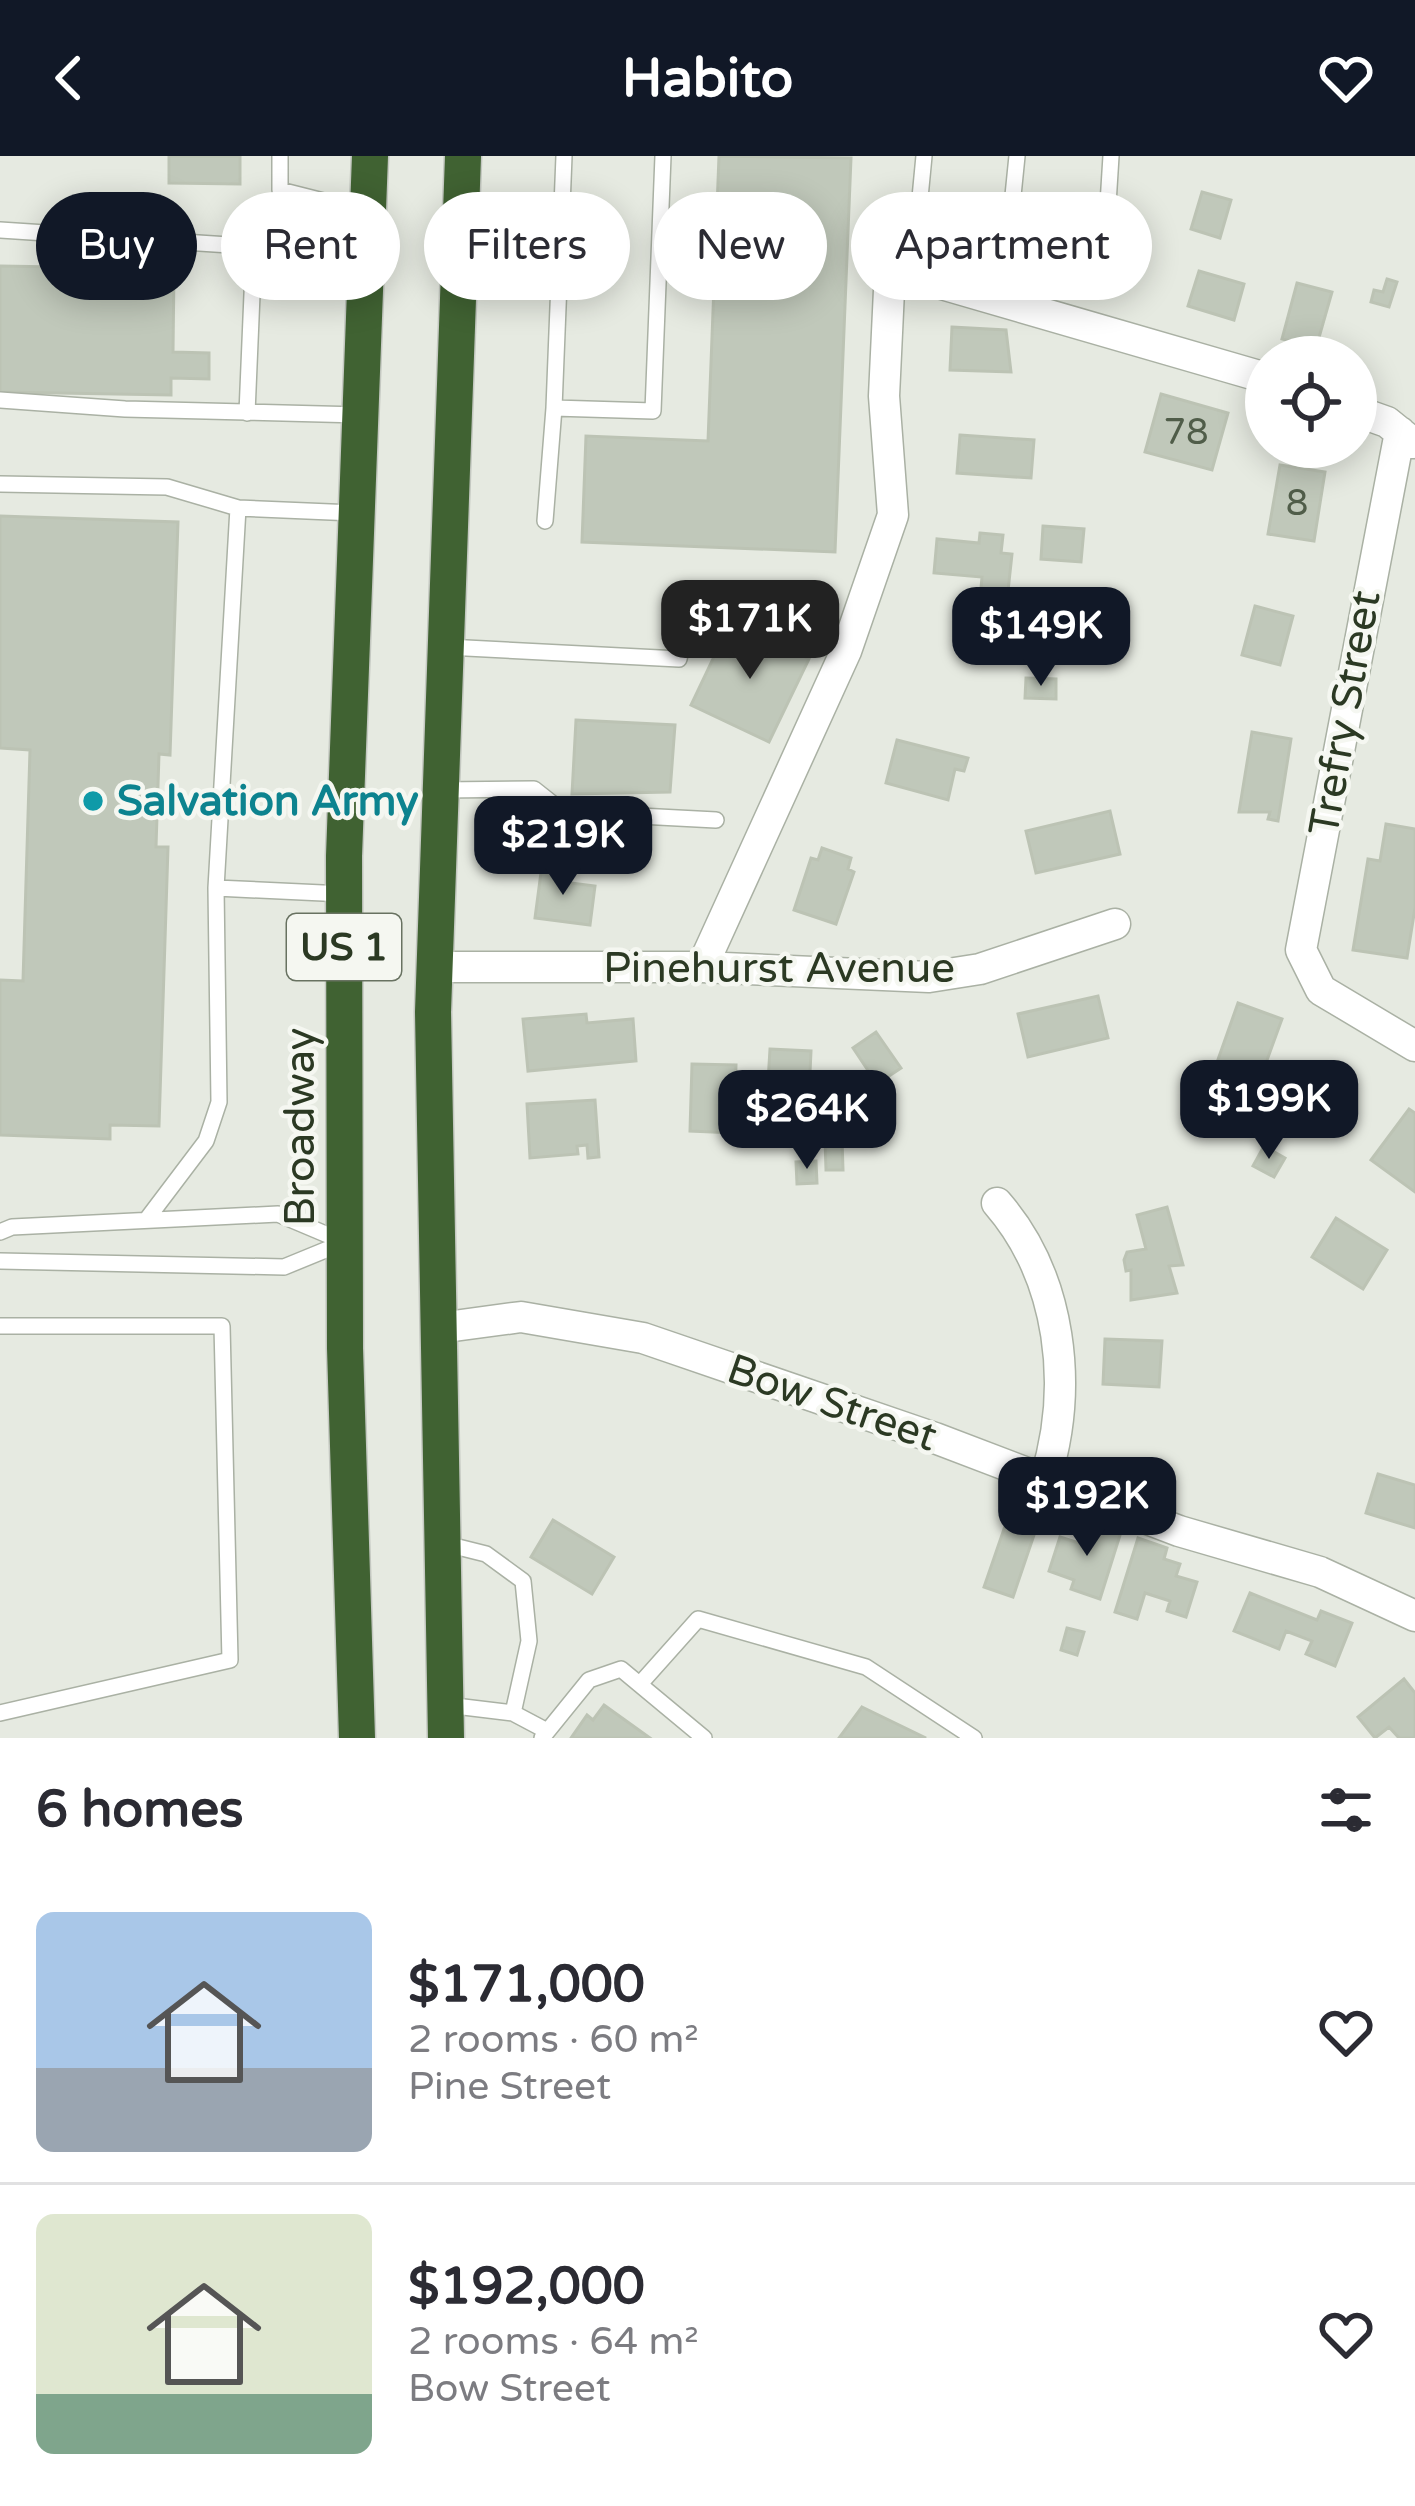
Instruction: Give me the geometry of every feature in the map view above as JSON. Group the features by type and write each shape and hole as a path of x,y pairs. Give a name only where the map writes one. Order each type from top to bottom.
{"highway":[{"name":"Broadway","path":"369,192 370,156"},
{"name":"US 1","path":"462,192 463,156"},
{"name":"Broadway","path":"357,1737 345,1242 344,894 365,300"},
{"name":"US 1","path":"446,1722 436,967 457,300"}],"street":[{"path":"702,967 846,652 893,515 884,396 890,269 1245,373"},
{"path":"1377,422 1407,438"},
{"name":"Trefry Street","path":"1407,438 1301,950 1321,990 1415,1046"},
{"name":"Pinehurst Avenue","path":"436,967 702,967 929,977 980,969 1115,924"},
{"path":"997,1203 1040,1264 1055,1324 1058,1425 1045,1480"},
{"name":"Bow Street","path":"439,1328 520,1317 643,1338 1179,1531 1320,1572 1415,1616"}],"lane":[{"path":"280,156 280,190 288,192"},
{"path":"562,192 564,156"},
{"path":"554,409 653,411 663,156"},
{"path":"921,192 924,156"},
{"path":"1017,156 1008,245 1105,252 1112,156"},
{"path":"0,230 221,245"},
{"path":"247,412 252,300"},
{"path":"545,521 557,300"},
{"path":"0,400 361,415"},
{"path":"0,484 167,487 238,508 357,514"},
{"path":"147,1219 206,1142 219,1102 216,887 238,508"},
{"path":"447,647 679,659 690,606 804,601"},
{"path":"442,790 535,789 563,812 716,820"},
{"path":"216,887 344,894"},
{"path":"0,1232 12,1227 278,1214 345,1242"},
{"path":"0,1261 284,1267 345,1242"},
{"path":"0,1326 222,1326 230,1660 0,1713"},
{"path":"443,1543 486,1554 523,1581 529,1641 513,1713"},
{"path":"640,1684 698,1619 866,1667 974,1738"},
{"path":"446,1722 513,1713 545,1735 589,1680 621,1669 704,1738"},
{"path":"346,1738 357,1737"}],"building":[{"path":"169,156 240,156 240,184 169,183"},
{"path":"719,156 851,158 835,552 582,542 586,436 708,441 713,300 827,300 827,192 718,192"},
{"path":"1202,192 1231,200 1220,238 1191,229"},
{"path":"0,266 36,267 36,300 174,300 173,352 209,353 209,379 171,378 171,395 0,392"},
{"path":"1199,271 1244,284 1234,320 1188,306"},
{"path":"1387,279 1397,282 1389,307 1371,302 1374,290 1383,292"},
{"path":"1297,283 1332,292 1319,336 1283,336"},
{"path":"952,327 1006,330 1011,372 950,370"},
{"path":"1161,394 1228,413 1212,470 1145,452"},
{"path":"960,435 1034,440 1031,478 957,473"},
{"path":"1279,468 1325,472 1314,541 1268,534"},
{"name":"Salvation Army","path":"0,516 178,522 170,755 159,754 156,847 168,847 159,1126 110,1125 110,1139 0,1135 0,980 23,981 30,750 0,748"},
{"path":"1043,526 1084,529 1081,562 1041,559"},
{"path":"980,533 1003,535 1001,553 1012,554 1008,591 981,588 982,577 934,573 937,539 979,543"},
{"path":"1255,606 1293,616 1280,665 1242,655"},
{"path":"731,621 809,659 769,742 691,705"},
{"path":"1026,678 1056,679 1056,699 1025,698"},
{"path":"576,720 675,725 670,792 572,794"},
{"path":"1252,732 1291,739 1278,821 1268,819 1270,812 1239,812"},
{"path":"897,740 968,758 964,771 955,769 948,800 886,783"},
{"path":"1110,811 1120,854 1036,873 1026,831"},
{"path":"1386,824 1415,829 1415,908 1407,958 1353,950 1368,859 1380,861"},
{"path":"822,848 851,858 848,869 854,872 836,924 794,910 811,858 818,860"},
{"path":"542,865 565,868 563,882 595,886 590,925 535,918"},
{"path":"1098,996 1108,1038 1028,1057 1018,1014"},
{"path":"1238,1003 1282,1019 1247,1115 1204,1099"},
{"path":"586,1014 587,1023 633,1019 636,1061 528,1071 523,1019"},
{"path":"876,1032 901,1068 877,1084 853,1048"},
{"path":"770,1049 811,1051 808,1116 766,1114"},
{"path":"692,1064 736,1065 734,1133 690,1131"},
{"path":"595,1100 599,1157 588,1158 587,1145 577,1146 578,1154 530,1158 527,1104"},
{"path":"1409,1109 1415,1113 1415,1192 1371,1160"},
{"path":"825,1139 842,1139 843,1170 826,1170"},
{"path":"1264,1146 1285,1158 1274,1177 1253,1166"},
{"path":"816,1161 817,1183 797,1184 796,1162"},
{"path":"1167,1207 1183,1265 1169,1266 1177,1293 1131,1300 1131,1270 1126,1271 1124,1260 1127,1252 1146,1249 1137,1215"},
{"path":"1336,1218 1387,1250 1363,1289 1312,1257"},
{"path":"1105,1339 1162,1341 1159,1387 1103,1384"},
{"path":"1378,1474 1415,1485 1415,1528 1366,1513"},
{"path":"553,1520 614,1557 592,1594 531,1557"},
{"path":"1089,1522 1121,1532 1100,1599 1071,1589 1074,1580 1049,1571 1060,1537 1082,1544"},
{"path":"1005,1526 1034,1535 1013,1597 984,1587"},
{"path":"1138,1538 1167,1548 1164,1559 1180,1564 1176,1576 1197,1582 1186,1617 1167,1611 1170,1601 1145,1593 1137,1619 1115,1612"},
{"path":"1250,1593 1317,1620 1321,1611 1352,1623 1335,1666 1306,1654 1312,1641 1286,1631 1279,1649 1234,1631"},
{"path":"1067,1628 1084,1632 1077,1655 1061,1650"},
{"path":"1404,1679 1415,1693 1415,1738 1399,1738 1389,1727 1375,1738 1358,1717"},
{"path":"604,1705 650,1738 571,1738 587,1715 593,1720"},
{"path":"862,1707 926,1738 839,1738"}],"place":[{"name":"Salvation Army","path":"93,801"}]}
